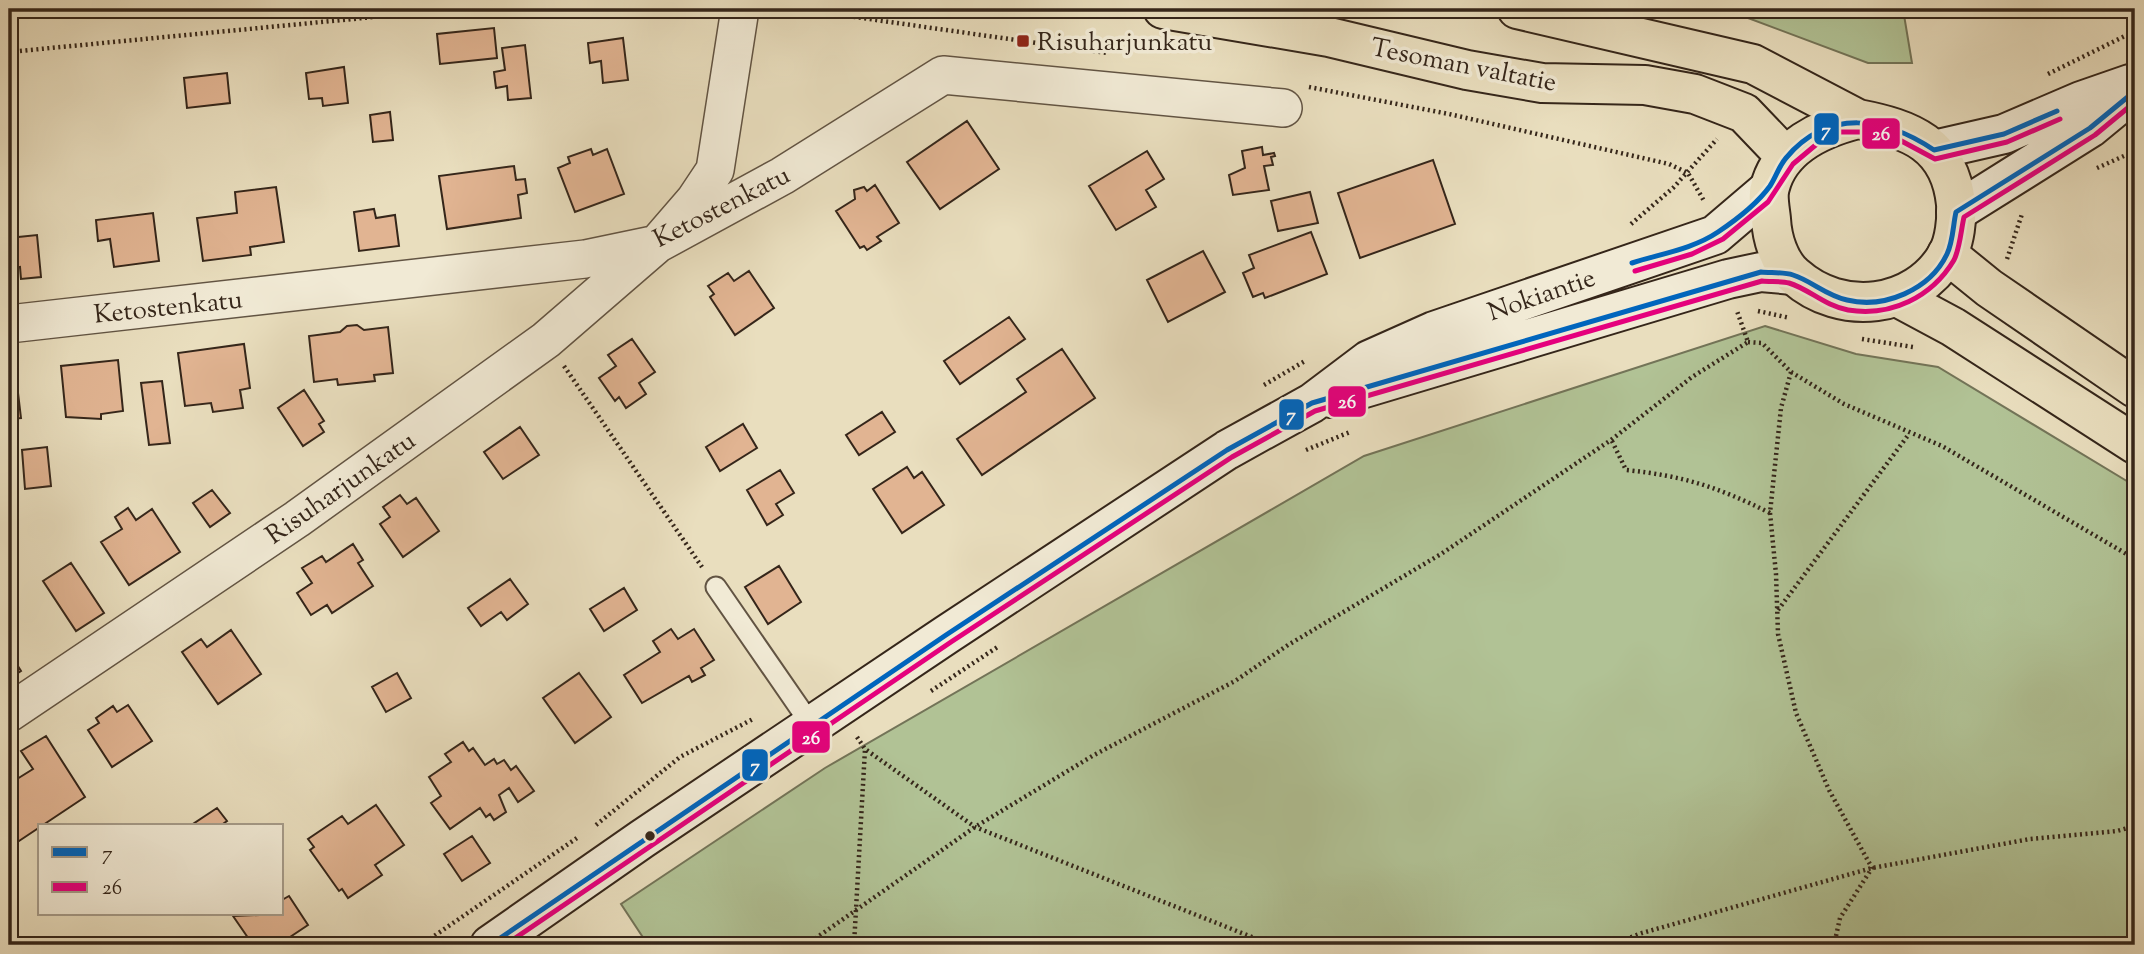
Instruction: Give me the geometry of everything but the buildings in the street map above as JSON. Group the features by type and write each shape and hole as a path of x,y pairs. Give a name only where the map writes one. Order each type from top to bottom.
{"main road":[{"name":"Tesoman valtatie","path":"1163,9 1329,37 1467,69 1542,83 1644,85 1695,94 1745,113 1778,173"},
{"path":"1517,9 1753,64 1858,118 1890,125 1915,135 1934,149 1947,166 1954,188 1956,212 1947,254 1929,276 1899,298 1880,302 1849,301 1821,292 1793,275 1776,248 1771,229 1778,173 1814,135 1858,118"},
{"path":"1934,149 2004,134 2081,101 2135,82"},
{"path":"1956,212 2090,128 2135,91"},
{"name":"Nokiantie","path":"490,945 642,839 1227,450 1312,403 1369,360 1434,331 1715,235 1778,173"},
{"path":"1947,254 1989,288 2135,388"},
{"name":"Nokiantie","path":"1312,403 1728,279 1760,272 1793,275"},
{"path":"1899,298 1953,327 2135,444"}],"street":[{"path":"657,244 695,200 715,170 740,9"},
{"name":"Ketostenkatu","path":"9,324 585,259 657,244 782,176 943,75 1283,108"},
{"name":"Risuharjunkatu","path":"9,713 297,519 546,340 657,244"}],"lane":[{"path":"716,587 812,726"}],"path":[{"path":"9,52 457,9"},
{"path":"2038,79 2135,32"},
{"path":"1688,173 1720,136"},
{"path":"1723,312 1736,309 1748,342"},
{"path":"806,945 975,827 1094,755 1235,681 1288,645 1441,554 1611,440 1692,377 1748,342 1762,343 1791,372 1844,404 1942,446 2135,559"},
{"path":"1791,372 1781,408 1770,513 1777,634 1796,713 1829,790 1872,868"},
{"path":"585,396 716,587"},
{"path":"1294,454 1352,431"},
{"path":"1777,611 1909,434"},
{"path":"1611,440 1626,470 1662,474 1721,488 1770,513"},
{"path":"925,695 1003,643"},
{"path":"850,727 865,749 975,827 1272,945"},
{"path":"854,945 865,749"},
{"path":"1611,945 1642,933 1872,868 2030,839 2117,831 2135,826"},
{"path":"1834,945 1840,918 1872,868"}],"green space":[{"path":"1712,9 1903,9 1912,63 1868,63 1740,15"},
{"path":"1765,326 1856,354 1938,367 2135,486 2135,945 648,945 621,904 825,768 1364,456"}],"transit line":[{"name":"7","path":"490,945 946,635 1227,450 1312,403 1761,272 1793,275 1847,300 1876,302 1905,294 1918,287 1939,267 1949,249 1956,212 2090,128 2135,91"},
{"name":"26","path":"505,945 951,642 1232,457 1315,411 1762,281 1789,283 1832,305 1848,310 1880,310 1909,302 1934,284 1954,260 1964,217 2095,135 2135,102"},
{"name":"7","path":"1632,263 1687,247 1725,227 1765,193 1786,158 1802,142 1820,131 1838,125 1877,125 1896,130 1934,150 2004,134 2057,111"},
{"name":"26","path":"1635,271 1692,254 1723,239 1768,202 1793,164 1824,138 1840,132 1876,132 1894,137 1935,159 2007,142 2060,119"}],"place":[{"name":"Risuharjunkatu","path":"1023,41"}]}
